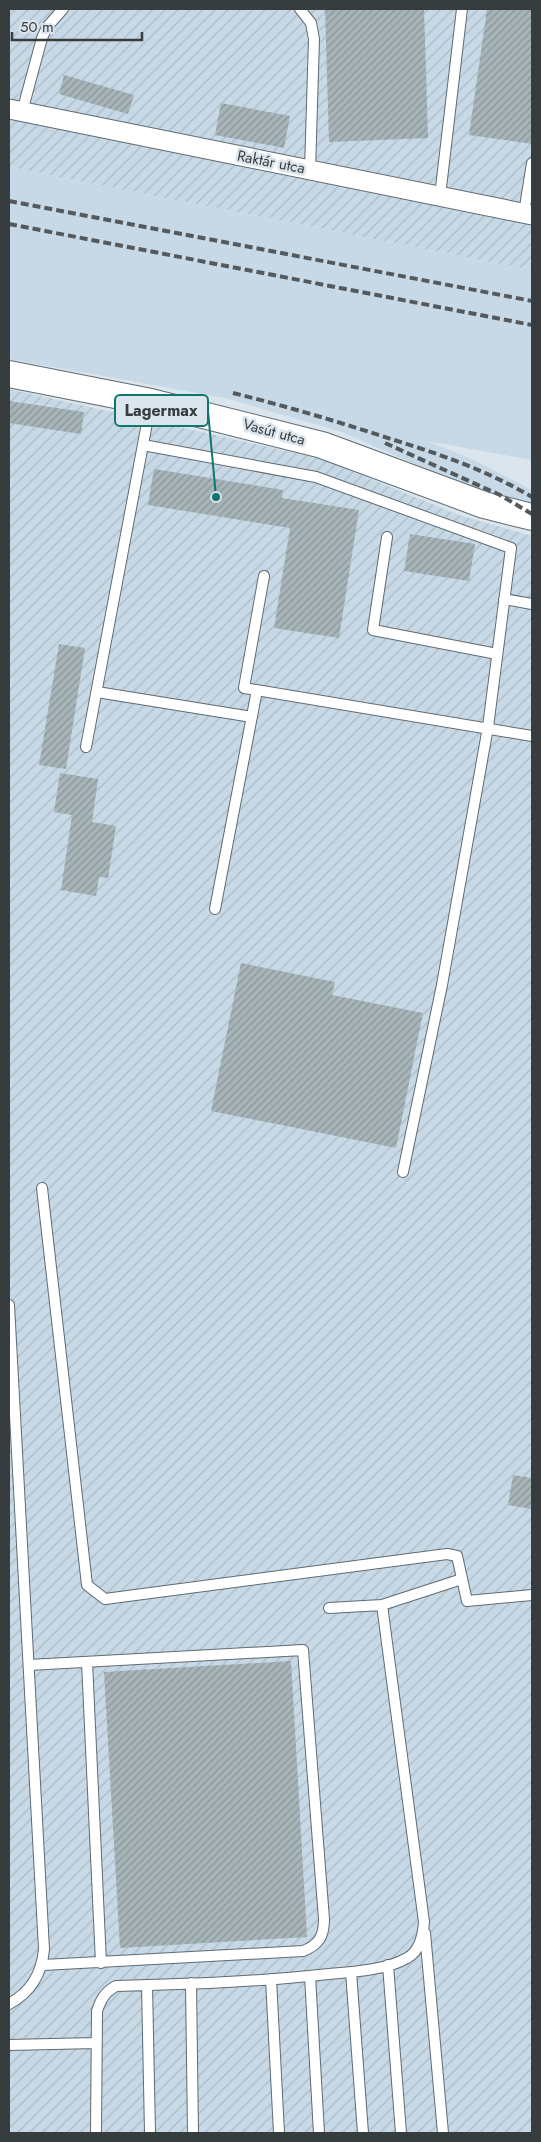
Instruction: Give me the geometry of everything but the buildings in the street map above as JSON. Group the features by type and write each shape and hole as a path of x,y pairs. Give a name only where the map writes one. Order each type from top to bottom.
{"street":[{"name":"Raktár utca","path":"15,110 528,214"},
{"name":"Vasút utca","path":"9,374 151,402 322,445 484,505 532,517"}],"lane":[{"path":"15,110 47,27 64,9"},
{"path":"300,9 311,23 314,39 310,170"},
{"path":"440,196 462,9"},
{"path":"528,214 532,163"},
{"path":"86,747 98,692 151,402"},
{"path":"143,445 316,477 511,548 488,727 442,985 402,1172"},
{"path":"387,537 374,630 497,654"},
{"path":"264,576 244,688 488,727 532,736"},
{"path":"504,599 532,604"},
{"path":"215,909 257,690"},
{"path":"98,692 252,717"},
{"path":"42,1188 86,1585 105,1599 447,1554 457,1556 468,1601 532,1596"},
{"path":"9,1305 44,1949 43,1965 35,1979 19,1999 9,2004"},
{"path":"329,1608 382,1605 462,1579"},
{"path":"382,1605 424,1922 443,2133"},
{"path":"29,1665 302,1650 324,1919 324,1929 318,1943 303,1951 100,1964 43,1965"},
{"path":"87,1662 100,1964"},
{"path":"96,2133 97,2010 103,1996 116,1986 271,1980 351,1972 388,1965 409,1958 416,1950 423,1933 424,1922"},
{"path":"388,1965 401,2133"},
{"path":"351,1972 363,2133"},
{"path":"310,1976 319,2133"},
{"path":"271,1980 279,2133"},
{"path":"191,1983 193,2133"},
{"path":"147,1985 150,2133"},
{"path":"9,2045 96,2043"}],"shaded area":[{"path":"9,9 532,9 532,270 9,167"},
{"path":"9,167 532,270 532,460 427,441 472,459 532,490 532,521 469,488 342,432 225,398 9,359"},
{"path":"9,389 322,459 459,515 532,536 532,2133 9,2133"}],"railway":[{"path":"9,201 532,301"},
{"path":"9,224 532,325"},
{"path":"233,393 312,414 428,451 481,471 532,497"},
{"path":"385,443 500,495 532,514"}],"place":[{"name":"Lagermax","path":"216,497"}]}
